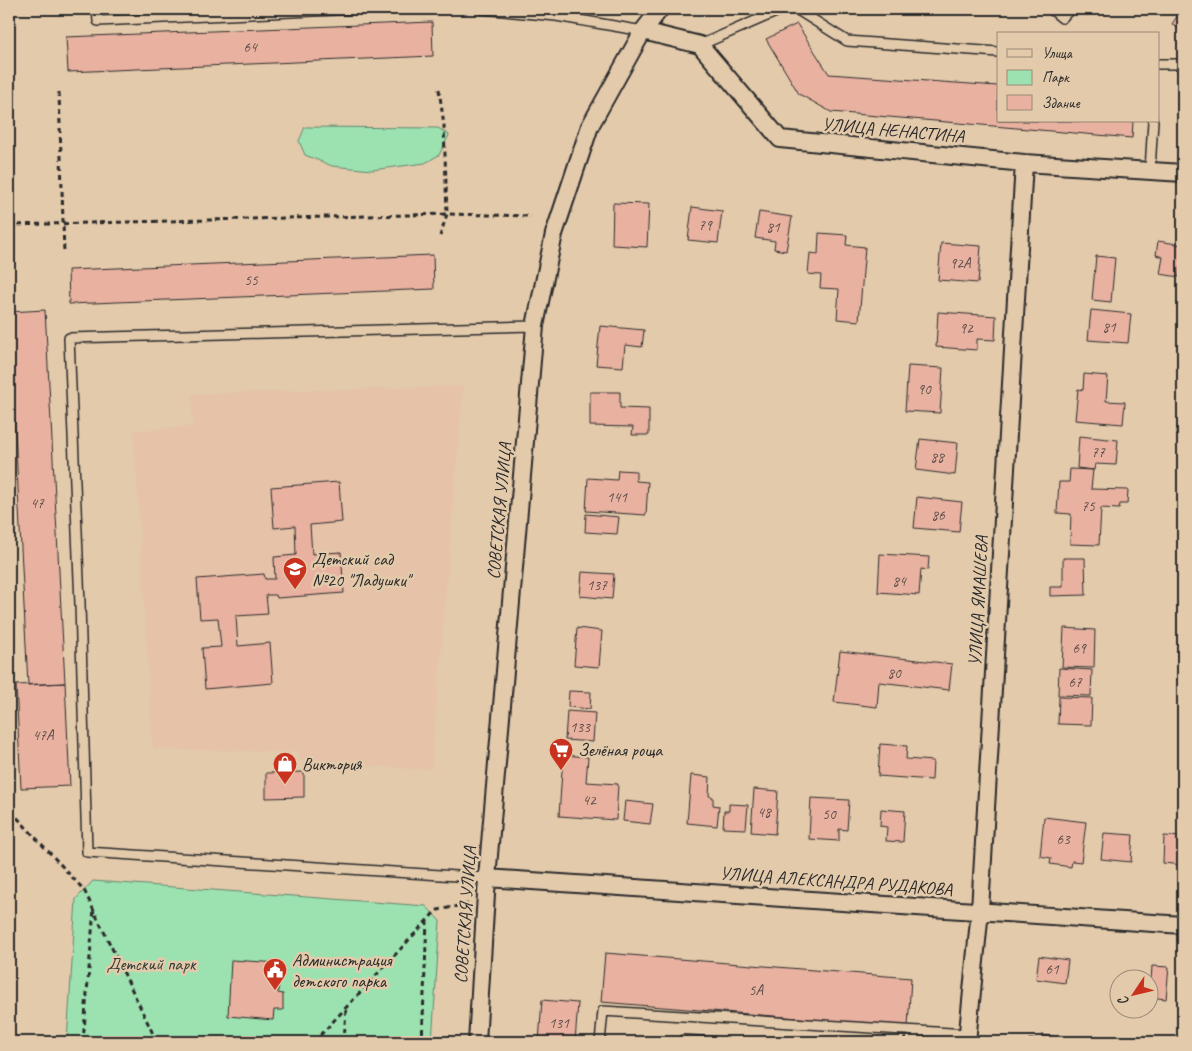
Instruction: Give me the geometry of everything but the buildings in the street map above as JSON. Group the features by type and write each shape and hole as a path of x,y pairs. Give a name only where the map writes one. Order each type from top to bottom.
{"street":[{"name":"СОВЕТСКАЯ УЛИЦА","path":"476,1042 485,901 535,326 554,234 590,126 643,31 660,9"},
{"path":"643,31 700,45"},
{"name":"УЛИЦА НЕНАСТИНА","path":"700,45 780,139 1024,163 1183,173"},
{"name":"УЛИЦА ЯМАШЕВА","path":"967,1038 980,910 1024,163"},
{"name":"УЛИЦА АЛЕКСАНДРА РУДАКОВА","path":"487,878 1183,925"}],"lane":[{"path":"97,9 98,21 358,9"},
{"path":"482,9 556,16 643,31"},
{"path":"700,45 783,9"},
{"path":"796,9 847,41 997,52"},
{"path":"1050,9 1062,18 1070,9"},
{"path":"1160,64 1183,64"},
{"path":"1150,170 1153,122"},
{"path":"487,878 87,852 80,604 69,338 535,326"},
{"path":"600,1042 603,1011 920,1031 967,1038"},
{"path":"908,1042 920,1031"},
{"path":"683,1042 684,1040 717,1042"}],"path":[{"path":"439,89 444,125 447,214 440,236"},
{"path":"59,92 64,254"},
{"path":"9,225 447,214 531,216"},
{"path":"11,811 84,890 158,1042"},
{"path":"314,1042 438,910 485,901"},
{"path":"82,1042 94,908"},
{"path":"422,1042 427,920"},
{"path":"344,1042 346,1007"}],"shaded area":[{"name":"Детский сад №20 \"Ладушки\"","path":"463,386 431,770 300,761 298,752 153,749 134,431 193,426 192,394"}],"green space":[{"path":"305,127 438,128 449,135 439,155 425,163 372,170 332,166 305,155 299,141"},
{"name":"Детский парк","path":"93,881 426,906 440,921 432,1042 67,1042 76,899"}],"place":[{"name":"Детский сад №20 \"Ладушки\"","path":"295,590"},
{"name":"Зелёная роща","path":"561,771"},
{"name":"Виктория","path":"285,785"},
{"name":"Администрация детского парка","path":"275,991"}]}
